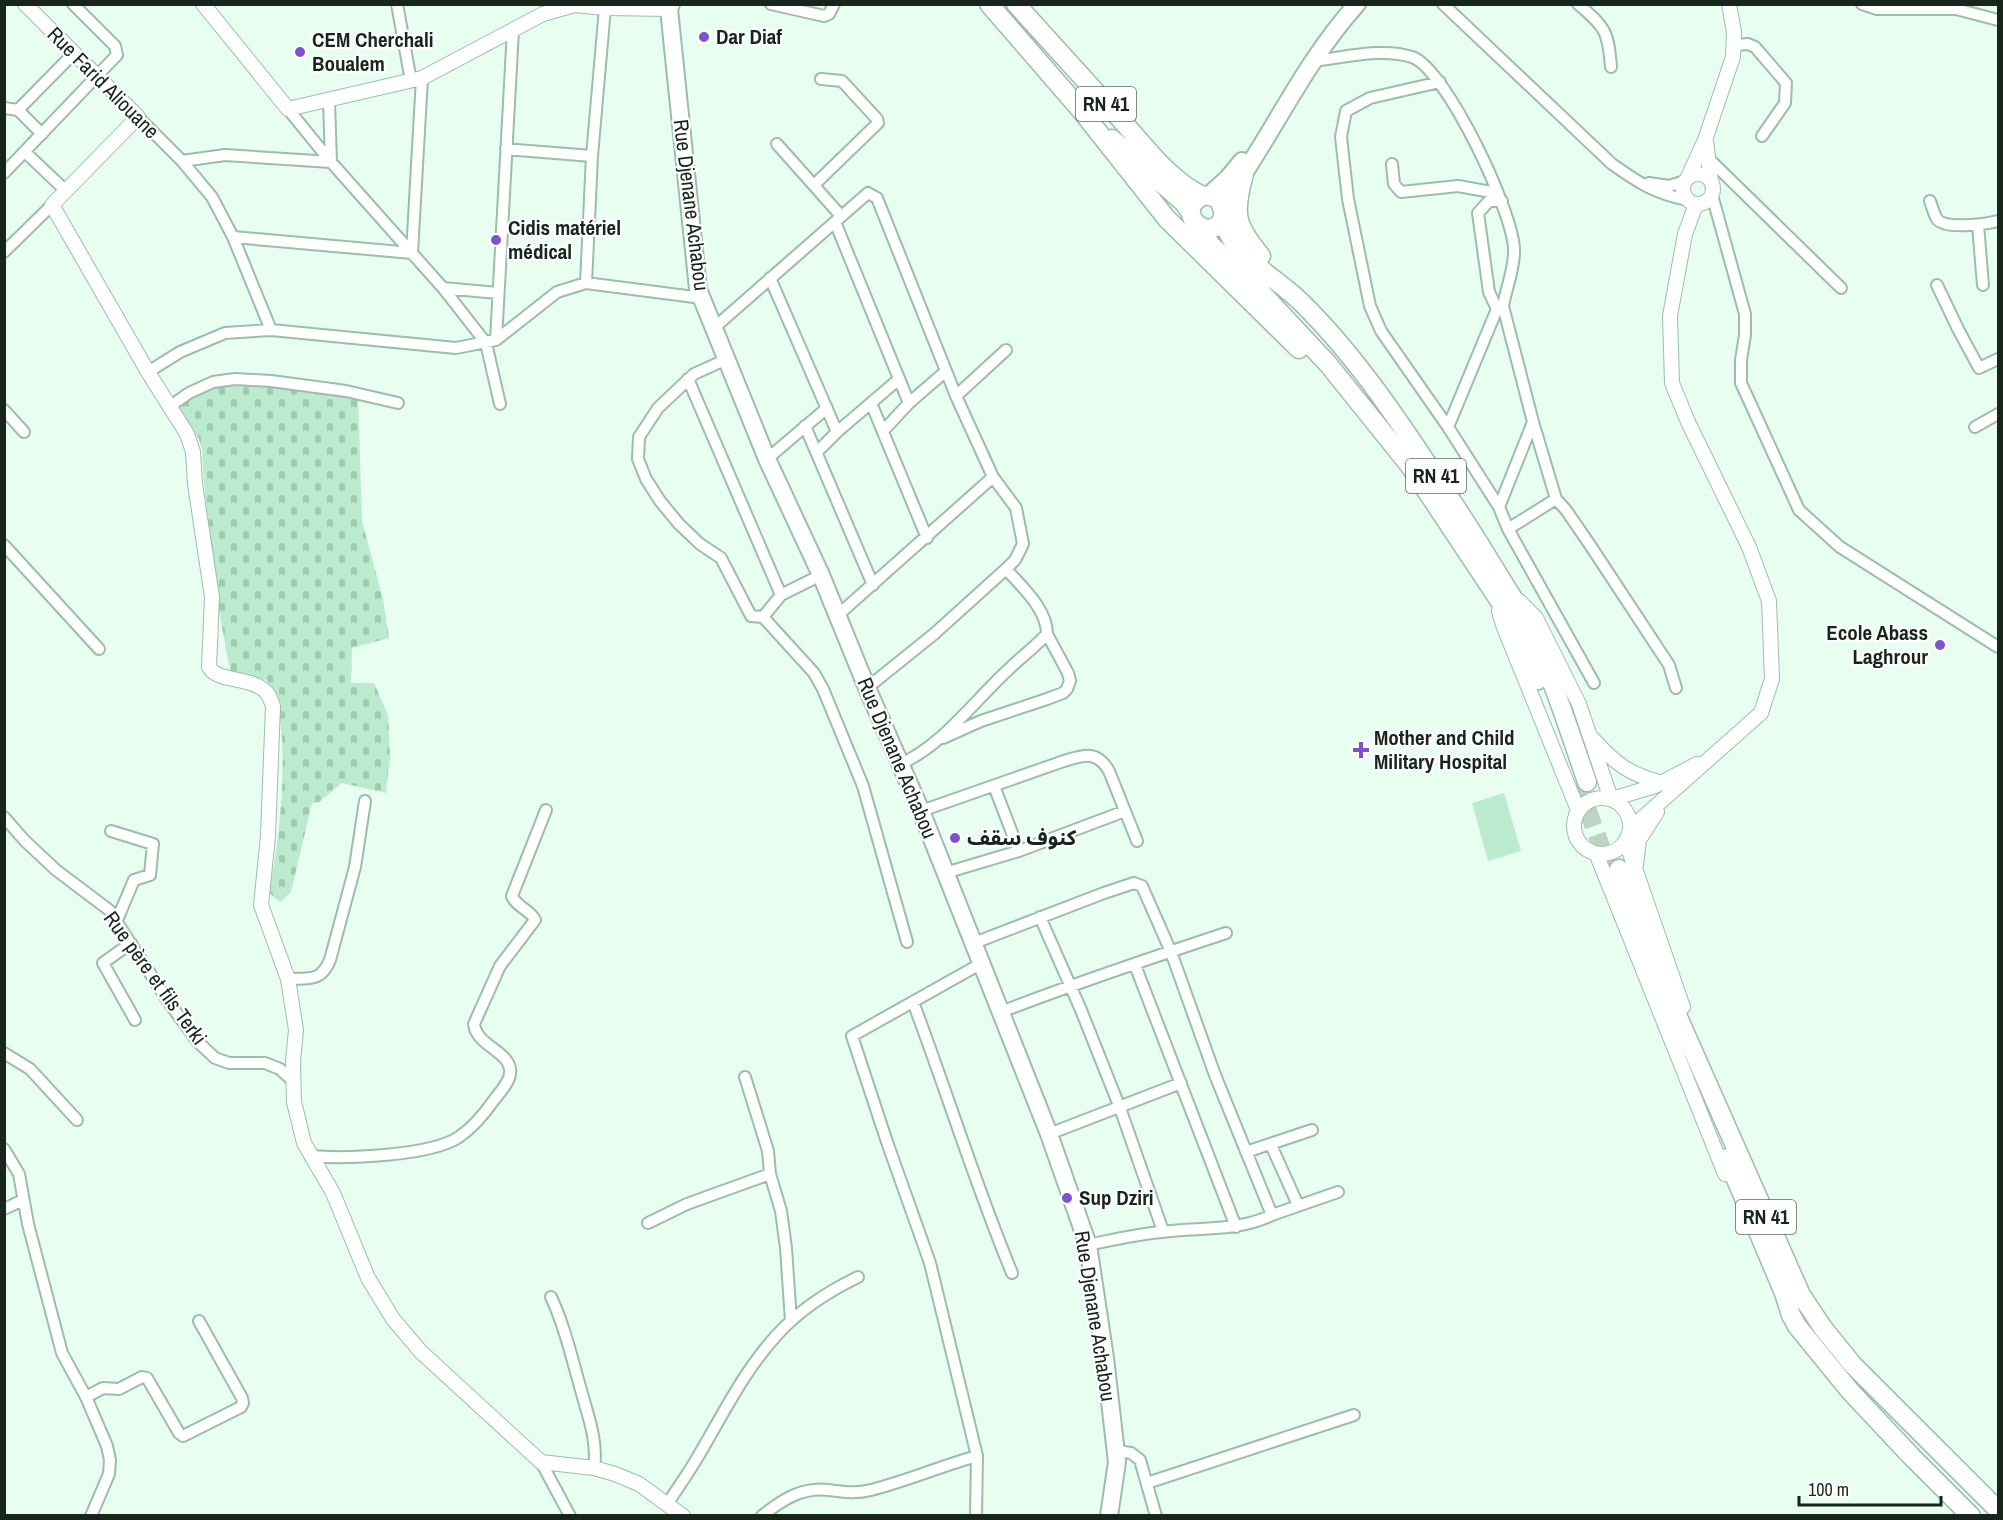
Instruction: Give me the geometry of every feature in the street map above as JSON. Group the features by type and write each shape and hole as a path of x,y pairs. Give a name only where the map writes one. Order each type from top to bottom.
{"highway":[{"name":"RN 41","path":"989,4 1080,109 1184,203 1211,244 1328,364 1410,466 1502,593 1523,614 1538,646 1585,784"},
{"name":"RN 41","path":"1016,4 1158,160 1192,191 1214,202 1231,239 1243,253 1302,303 1349,357 1424,459 1502,593"},
{"path":"1080,109 1167,219 1288,339 1350,394"},
{"path":"1244,174 1237,197 1239,224 1246,238 1302,303"},
{"path":"1194,202 1214,202 1223,217 1216,226 1205,228 1193,218 1194,202"},
{"name":"RN 41","path":"1620,869 1638,944 1753,1203 1801,1295 1838,1348 1998,1510"},
{"name":"RN 41","path":"1753,1203 1791,1316 1797,1326 1850,1390 1941,1487 1971,1515"},
{"path":"1941,1487 1945,1475 1954,1476 1995,1515"}],"main road":[{"path":"1214,202 1244,174 1312,62 1337,26 1357,4"},
{"name":"Rue Djenane Achabou","path":"670,7 698,289 767,459 821,575 921,811 1049,1134 1088,1245 1116,1451 1116,1472 1109,1515"},
{"path":"1214,202 1234,171 1280,112"}],"street":[{"name":"Rue Farid Aliouane","path":"25,4 182,161 212,196 271,330"},
{"path":"7,165 25,152 117,55 117,50 73,4"},
{"path":"203,4 332,162 491,341"},
{"path":"397,4 417,80 412,253"},
{"path":"774,5 824,16 829,14 834,4"},
{"path":"1443,4 1594,148 1631,179 1660,193 1688,200 1706,203 1712,195"},
{"path":"1578,4 1600,23 1607,34 1611,68"},
{"path":"1620,869 1631,828 1666,789 1719,751 1761,713 1772,679 1768,601 1749,547 1688,422 1672,383 1670,316 1685,234 1688,200 1683,186 1705,140 1730,68 1735,45 1729,4"},
{"path":"1862,4 1877,9 1956,9 1998,20"},
{"path":"288,109 417,80 543,14 575,5 605,8 670,7"},
{"path":"586,283 592,156 605,8"},
{"path":"500,404 491,341 498,293 513,30"},
{"path":"1735,45 1748,44 1755,47 1786,83 1785,103 1762,136"},
{"path":"18,110 74,53"},
{"path":"1312,62 1381,53 1414,57 1440,82 1491,173 1500,197 1515,251 1500,308 1448,427"},
{"path":"814,185 878,123 843,81 821,79"},
{"path":"1440,82 1370,98 1346,111 1341,137 1348,199 1370,306 1382,332 1448,427 1499,507 1508,529 1594,683"},
{"path":"329,101 332,162"},
{"path":"4,108 18,110 42,134"},
{"path":"4,252 138,117"},
{"path":"1705,140 1712,195 1745,314 1741,383 1799,510 1840,547 1998,647"},
{"path":"777,144 814,185 838,219 909,403"},
{"path":"506,149 592,156"},
{"path":"25,152 65,190"},
{"path":"182,161 225,155 332,162"},
{"path":"1708,158 1841,288"},
{"path":"1392,164 1394,184 1401,192 1458,186 1500,197"},
{"path":"1631,179 1662,186 1698,174 1711,181"},
{"path":"715,327 868,193 877,198 956,396 993,477 1016,507 1022,531 1022,549 1006,569 934,634 867,688"},
{"path":"1500,197 1489,201 1478,213 1489,292 1500,308 1556,499 1584,536 1669,665 1676,688"},
{"path":"1930,201 1938,220 1943,223 1978,225 1998,221"},
{"path":"52,205 148,372 187,434 193,452 195,484 212,597 209,667 215,674 257,685 267,693 273,706 268,836 261,905 288,979 296,1030 293,1061 294,1102 304,1143 333,1193 368,1278 393,1319 431,1362 541,1462 570,1515"},
{"path":"1978,225 1983,285"},
{"path":"232,237 412,253"},
{"path":"770,278 837,432"},
{"path":"148,372 180,352 225,333 271,330 456,348 491,341 557,292 586,283 702,297"},
{"path":"1937,285 1979,368 1998,359"},
{"path":"443,288 498,293"},
{"path":"956,396 1006,350"},
{"path":"728,359 688,379 658,408 639,437 638,459 656,494 680,524 700,544 721,558 751,616 763,617 814,673 823,688 863,786 907,942"},
{"path":"883,431 909,403 946,371"},
{"path":"169,407 189,393 213,382 235,379 271,381 346,391 398,403"},
{"path":"688,379 781,595"},
{"path":"817,452 899,379"},
{"path":"871,403 927,538"},
{"path":"767,459 827,408"},
{"path":"4,410 24,432"},
{"path":"1975,427 1998,414"},
{"path":"1499,507 1533,422"},
{"path":"805,426 873,585"},
{"path":"838,615 993,477"},
{"path":"1508,529 1556,499"},
{"path":"4,545 99,649"},
{"path":"934,742 981,721 1063,693 1069,686 1068,673 1047,634 1046,625 1038,607 1006,569"},
{"path":"763,617 781,595 821,575"},
{"path":"1502,593 1536,618 1579,704 1590,735 1616,763 1666,789"},
{"path":"900,764 915,758 934,742 1047,634"},
{"path":"1590,735 1585,784 1574,819 1575,833 1582,846 1620,869 1751,1160 1757,1182 1753,1203"},
{"path":"921,811 1064,761 1095,756 1104,761 1109,771 1137,841"},
{"path":"1585,784 1626,810 1631,828"},
{"path":"994,786 1019,851"},
{"path":"1578,810 1589,800 1596,798 1611,799 1666,789"},
{"path":"1620,869 1636,855 1641,834 1666,789"},
{"path":"288,979 315,978 325,972 355,867 365,801"},
{"path":"310,1156 405,1154 452,1141 462,1135 487,1110 508,1081 511,1071 508,1063 482,1040 475,1031 474,1024 500,966 535,920 533,915 525,911 512,896 546,810"},
{"path":"945,873 1019,851 1125,811"},
{"name":"Rue père et fils Terki","path":"4,817 25,841 56,870 109,910 170,1004 198,1042 215,1058 229,1063 265,1063 280,1069 294,1082"},
{"path":"111,831 153,844 150,875 134,880 117,920"},
{"path":"1596,854 1607,854 1618,850 1626,842"},
{"path":"974,943 1134,883 1138,883 1145,889 1171,952 1245,1152 1272,1215"},
{"path":"1040,917 1120,1108 1163,1231"},
{"path":"1001,1012 1070,985 1226,933"},
{"path":"131,943 103,963 135,1020"},
{"path":"976,1515 977,1456 930,1263 886,1142 852,1036 982,963"},
{"path":"1135,965 1236,1227"},
{"path":"913,1002 971,1167 1012,1273"},
{"path":"4,1053 30,1069 77,1120"},
{"path":"745,1077 768,1151 770,1174 781,1211 791,1321"},
{"path":"1049,1134 1181,1083"},
{"path":"1245,1152 1312,1130"},
{"path":"1271,1145 1298,1205"},
{"path":"4,1149 20,1174 27,1224 62,1353 86,1396 107,1446 110,1460 109,1474 91,1515"},
{"path":"648,1223 687,1204 770,1174"},
{"path":"1088,1245 1163,1231 1236,1227 1338,1192"},
{"path":"4,1209 23,1200"},
{"path":"668,1503 764,1349 791,1321 832,1291 858,1277"},
{"path":"551,1297 560,1318 592,1429 596,1456 594,1468"},
{"path":"86,1396 103,1388 119,1389 142,1377 147,1378 179,1433 183,1436 241,1407 242,1398 199,1321"},
{"path":"1147,1483 1354,1415"},
{"path":"1116,1451 1131,1453 1137,1457 1142,1465 1156,1515"},
{"path":"762,1515 784,1498 801,1492 814,1490 858,1493 977,1456"},
{"path":"541,1462 594,1468 639,1484 683,1515"}],"green space":[{"path":"229,383 280,386 327,394 358,395 362,521 383,599 389,638 352,648 351,683 374,683 388,715 390,757 386,793 342,783 319,802 312,803 291,892 280,902 269,893 279,829 282,783 282,739 278,709 267,680 230,671 216,594 202,449 198,437 176,407 202,388"},
{"path":"1504,793 1521,851 1488,861 1472,803"}],"tunnel":[{"path":"1578,784 1611,873"}],"place":[{"name":"Dar Diaf","path":"704,37"},
{"name":"CEM Cherchali Boualem","path":"300,52"},
{"name":"Cidis matériel médical","path":"496,240"},
{"name":"Ecole Abass Laghrour","path":"1940,645"},
{"name":"Mother and Child Military Hospital","path":"1361,750"},
{"name":"كنوف سقف","path":"955,838"},
{"name":"Sup Dziri","path":"1067,1198"}]}
